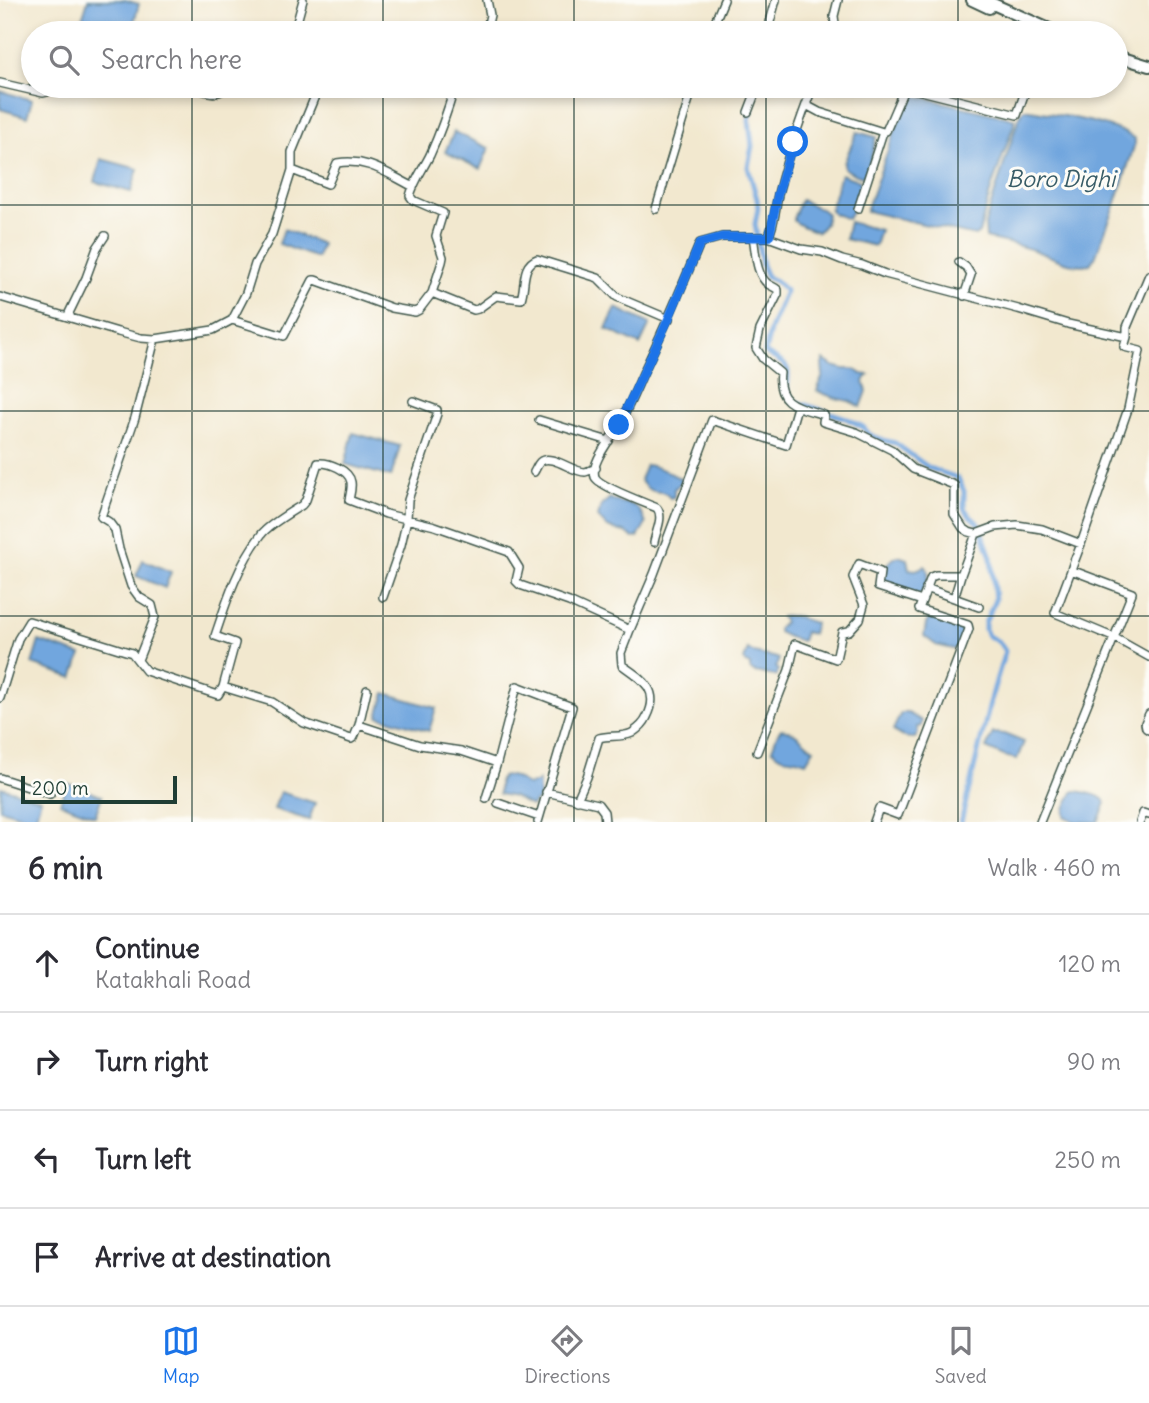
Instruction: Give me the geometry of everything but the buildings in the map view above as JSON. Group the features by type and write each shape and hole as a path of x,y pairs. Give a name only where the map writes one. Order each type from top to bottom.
{"highway":[{"path":"972,0 1017,21"},
{"path":"984,0 1031,21"},
{"path":"1128,54 1149,60"},
{"path":"1128,60 1149,66"}],"street":[{"path":"297,21 303,0"},
{"path":"487,0 489,21"},
{"path":"715,21 724,0"},
{"path":"770,21 776,0"},
{"path":"835,21 838,0"},
{"path":"0,83 21,88"},
{"path":"0,297 141,338 155,339 213,330 232,320 272,234 292,170 292,152 313,98"},
{"path":"232,320 284,336 314,280 392,308 415,312 419,310 432,293 443,259 436,236 443,213 411,199 412,186 439,136 451,98"},
{"path":"656,209 689,98"},
{"path":"748,112 753,98"},
{"path":"768,237 772,230 778,193 809,98"},
{"path":"858,209 883,132 886,131 900,98"},
{"path":"949,98 1017,115 1023,98"},
{"path":"806,105 819,112 883,132"},
{"path":"292,170 328,184 337,163 363,162 412,186"},
{"path":"71,318 69,313 97,248 106,236"},
{"path":"653,542 660,516 657,508 608,487 596,477 596,468 601,452 619,425 669,318 700,243 722,237 768,237 885,274 1127,337"},
{"path":"753,237 761,276 766,283 778,290 760,330 756,348 763,359 780,373 782,395 789,402 824,415 823,422 856,432 892,450 913,469 954,485 954,514 963,528 976,534 995,527 1017,525 1042,529 1081,544"},
{"path":"432,293 476,310 496,296 521,299 526,268 530,262 537,259 598,278 617,296 669,318"},
{"path":"959,262 971,275 964,296"},
{"path":"1149,275 1127,327 1124,347 1140,351 1128,409 1055,613 1115,638 1149,657"},
{"path":"138,660 155,617 152,605 139,597 131,586 115,530 101,517 135,418 155,339"},
{"path":"1140,355 1149,359"},
{"path":"383,597 401,545 408,500 438,414 437,410 413,401"},
{"path":"577,800 599,738 630,734 645,721 652,707 650,690 638,676 622,665 621,653 712,420 786,445 797,407"},
{"path":"538,420 608,441"},
{"path":"534,472 540,462 547,459 578,471 587,472 596,468"},
{"path":"0,698 18,639 29,621 132,653 146,671 218,695 223,687 234,643 215,636 234,580 261,533 306,500 318,463 323,462 344,471 350,478 349,500 509,552 519,568 516,580 520,585 569,602 630,630"},
{"path":"954,598 976,534"},
{"path":"1071,570 1075,558"},
{"path":"757,752 789,670 795,644 836,659 842,632 849,631 860,619 864,605 853,578 859,564 880,572 878,587 922,601"},
{"path":"1040,822 1132,593 1071,570"},
{"path":"874,822 879,808 898,815 969,629 968,625 919,609 926,588 933,575 961,575"},
{"path":"926,588 979,607"},
{"path":"486,798 517,686 572,707 539,819 498,803"},
{"path":"223,687 272,702 304,723 351,738 359,725 368,690"},
{"path":"1149,715 1145,723 1149,730"},
{"path":"359,725 420,745 461,751 497,763"},
{"path":"0,778 50,794"},
{"path":"546,792 598,804 604,811 605,822"},
{"path":"1140,822 1143,813 1149,815"}],"water":[{"path":"88,0 125,0 139,4 134,21 82,19"},
{"path":"0,91 32,100 27,117 0,109"},
{"name":"Boro Dighi","path":"910,98 925,98 1014,119 979,233 975,236 866,211 897,125"},
{"name":"Boro Dighi","path":"1024,109 1098,123 1135,139 1115,206 1090,264 1069,263 1024,247 986,238 985,224 1018,120"},
{"path":"454,132 489,148 480,169 445,152"},
{"path":"857,132 876,137 864,177 844,168"},
{"path":"101,159 138,169 131,192 95,182"},
{"path":"841,174 860,181 859,196 848,219 830,210"},
{"path":"801,200 827,214 825,224 818,232 794,221"},
{"path":"849,222 880,230 875,246 845,239"},
{"path":"284,229 322,244 317,258 279,244"},
{"path":"616,308 650,324 640,345 606,329"},
{"path":"824,360 833,366 869,375 864,381 867,391 861,407 817,391 823,375"},
{"path":"353,433 400,446 391,477 345,464"},
{"path":"646,465 659,468 683,480 674,489 674,497 670,498 645,486 640,480"},
{"path":"610,498 631,504 640,511 646,524 638,537 633,538 625,532 608,527 598,517 601,506"},
{"path":"898,556 907,559 909,569 916,570 925,566 927,569 927,583 922,594 913,594 885,583 883,570"},
{"path":"143,560 171,572 165,588 136,576"},
{"path":"781,617 815,623 812,634 805,632 802,641 778,632 784,622"},
{"path":"936,617 966,628 958,650 936,645 924,636 929,618"},
{"path":"39,641 81,655 73,678 32,664"},
{"path":"748,649 779,659 776,676 750,669 750,665 744,660"},
{"path":"385,693 436,708 429,731 378,716"},
{"path":"901,713 908,713 922,721 921,726 917,727 915,738 903,737 893,730"},
{"path":"781,729 795,734 814,749 806,762 780,756 772,749"},
{"path":"993,733 1004,734 1024,742 1017,759 986,748"},
{"path":"503,776 513,777 529,785 539,781 539,799 531,806 514,797 499,794 499,781"},
{"path":"67,783 102,796 95,816 60,803"},
{"path":"1,787 41,799 35,819 0,809"},
{"path":"1075,791 1104,800 1106,803 1098,822 1076,822 1065,816 1066,807"},
{"path":"280,792 315,803 309,820 274,809"}],"waterway":[{"path":"752,109 749,120 752,146 748,167 757,199 755,224 762,265 767,277 776,281 786,291 771,327 765,352 783,363 787,369 787,391 793,401 846,418 878,439 895,443 929,468 958,478 964,491 964,508 979,524 991,557 995,600 985,623 985,630 1005,651 961,822"}],"route":[{"path":"619,425 669,318 700,243 722,237 768,237 770,234 778,193 793,142"}]}
